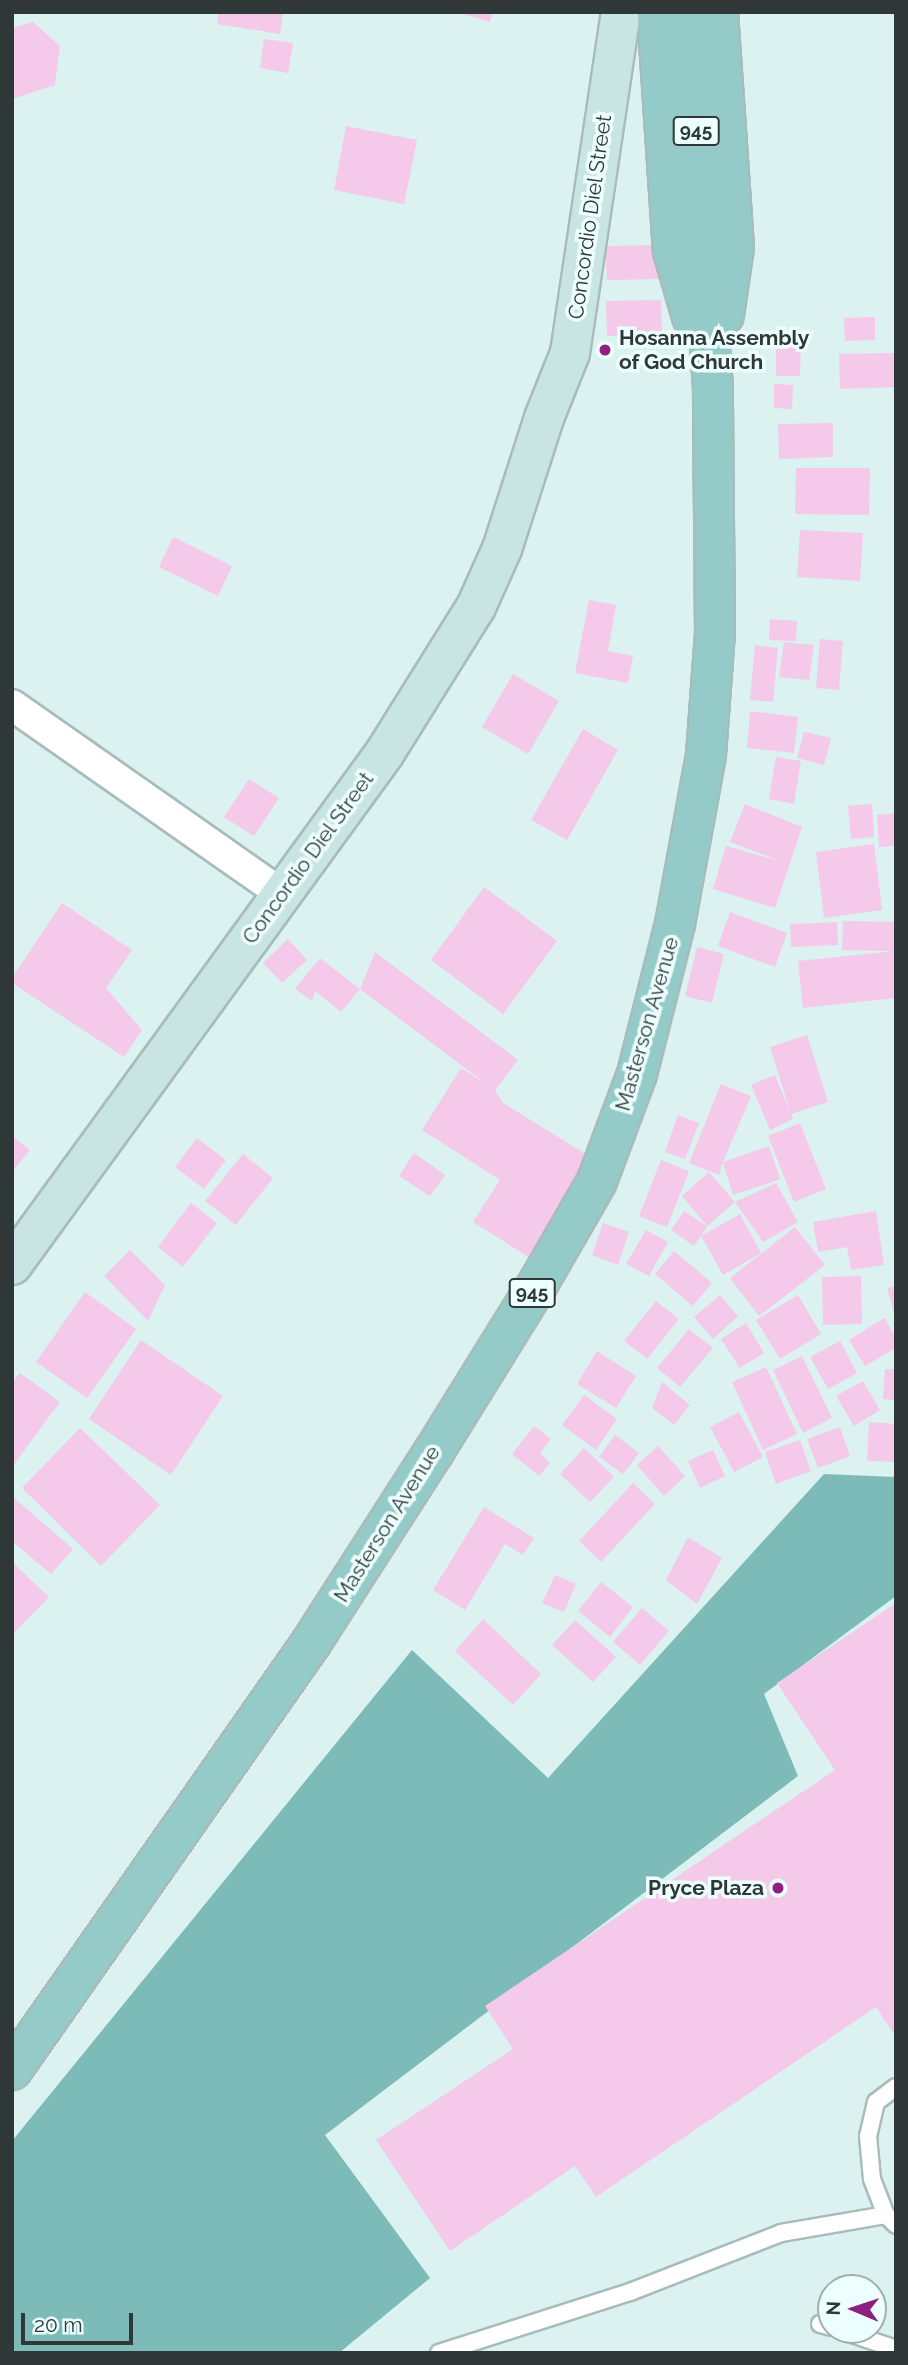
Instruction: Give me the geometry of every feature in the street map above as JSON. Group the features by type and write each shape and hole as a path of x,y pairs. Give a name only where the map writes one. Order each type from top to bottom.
{"main road":[{"name":"Concordio Diel Street","path":"544,418 549,350 598,12"},
{"name":"Concordio Diel Street","path":"12,1265 384,754 476,607 502,549 544,418 570,353 621,12"},
{"path":"657,12 673,251 713,389"},
{"name":"Masterson Avenue","path":"12,2070 311,1643 532,1294 597,1181 637,1074 669,949 706,755 715,632 713,389 687,12"},
{"path":"713,389 734,247 718,12"}],"street":[{"path":"12,705 282,894"}],"lane":[{"path":"439,2353 631,2292 781,2233 891,2220 872,2179 867,2136 876,2102 896,2087"}],"shaded area":[{"path":"824,1474 896,1477 896,1596 764,1694 798,1776 325,2135 430,2278 339,2353 12,2353 12,2141 412,1650 548,1778"}],"building":[{"path":"219,12 283,14 280,34 217,24"},
{"path":"456,12 493,12 490,22"},
{"path":"33,22 60,46 55,85 12,99 12,28"},
{"path":"264,39 293,43 288,73 260,68"},
{"path":"346,126 417,140 404,204 334,190"},
{"path":"660,245 661,279 607,280 605,246"},
{"path":"661,300 662,334 607,336 606,301"},
{"path":"875,317 875,340 845,341 844,318"},
{"path":"776,341 801,342 800,376 776,376"},
{"path":"894,353 895,387 840,389 839,354"},
{"path":"774,384 793,385 792,409 774,408"},
{"path":"833,423 833,457 779,459 778,424"},
{"path":"796,468 870,468 869,515 795,514"},
{"path":"800,530 863,533 860,581 797,577"},
{"path":"173,537 232,566 218,596 159,567"},
{"path":"589,600 616,605 608,651 633,656 628,683 575,673"},
{"path":"770,619 797,621 796,641 769,640"},
{"path":"820,639 843,641 839,690 816,688"},
{"path":"784,642 814,645 809,680 779,677"},
{"path":"755,645 778,648 773,702 750,700"},
{"path":"513,674 559,701 528,754 482,727"},
{"path":"750,711 798,717 794,753 747,748"},
{"path":"583,729 618,750 567,840 531,820"},
{"path":"804,732 831,738 824,765 797,758"},
{"path":"776,757 801,761 794,804 769,799"},
{"path":"249,779 279,798 254,836 224,817"},
{"path":"745,804 802,827 775,908 713,889 726,846 783,862 730,842"},
{"path":"872,804 874,837 851,839 848,806"},
{"path":"896,813 896,846 879,847 877,815"},
{"path":"874,844 882,910 824,918 816,852"},
{"path":"484,887 557,941 503,1014 431,960"},
{"path":"62,903 132,950 106,988 142,1030 124,1057 12,983 12,978"},
{"path":"730,912 787,933 775,967 718,946"},
{"path":"843,921 895,922 896,998 803,1008 798,961 894,951 842,950"},
{"path":"837,922 838,945 791,947 790,924"},
{"path":"288,939 307,960 282,983 263,963"},
{"path":"697,947 724,954 712,1003 685,996"},
{"path":"375,952 518,1060 495,1090 503,1103 592,1158 530,1258 473,1222 500,1180 422,1130 461,1068 489,1086 360,989"},
{"path":"320,958 360,989 341,1012 315,991 312,1001 295,989"},
{"path":"807,1035 828,1102 791,1114 793,1119 770,1130 751,1085 775,1075 790,1111 770,1047"},
{"path":"721,1084 751,1096 719,1175 689,1163"},
{"path":"678,1115 699,1123 685,1159 665,1152"},
{"path":"800,1123 826,1189 794,1202 768,1136"},
{"path":"12,1136 30,1150 12,1172"},
{"path":"197,1138 226,1160 204,1189 175,1167"},
{"path":"769,1146 780,1179 733,1195 723,1162"},
{"path":"414,1153 445,1175 430,1196 399,1176"},
{"path":"243,1154 273,1178 236,1225 205,1201"},
{"path":"661,1160 689,1171 667,1227 639,1216"},
{"path":"709,1172 735,1202 707,1226 682,1196"},
{"path":"776,1183 798,1222 763,1242 735,1202"},
{"path":"191,1203 217,1223 183,1267 158,1247"},
{"path":"684,1211 707,1226 694,1246 671,1230"},
{"path":"876,1211 884,1265 851,1270 847,1247 818,1252 813,1222"},
{"path":"740,1214 761,1253 723,1275 701,1236"},
{"path":"603,1223 629,1232 618,1265 592,1255"},
{"path":"795,1227 825,1265 759,1316 730,1278"},
{"path":"646,1230 668,1242 649,1276 626,1264"},
{"path":"130,1250 165,1285 148,1321 104,1276"},
{"path":"674,1251 712,1283 693,1306 655,1274"},
{"path":"861,1276 862,1324 823,1325 822,1277"},
{"path":"896,1286 896,1316 895,1317 887,1288"},
{"path":"85,1292 136,1329 87,1398 36,1362"},
{"path":"720,1295 738,1316 713,1339 694,1317"},
{"path":"798,1295 821,1334 780,1359 756,1320"},
{"path":"656,1301 679,1319 647,1359 624,1341"},
{"path":"884,1318 896,1337 896,1348 865,1366 849,1340"},
{"path":"746,1323 764,1353 740,1368 721,1339"},
{"path":"689,1329 713,1348 680,1387 657,1368"},
{"path":"141,1340 223,1396 171,1475 89,1419"},
{"path":"840,1341 857,1373 828,1389 810,1357"},
{"path":"597,1351 636,1376 616,1408 577,1384"},
{"path":"802,1356 832,1418 803,1433 773,1370"},
{"path":"766,1367 797,1434 763,1450 732,1382"},
{"path":"885,1369 896,1369 896,1400 883,1399"},
{"path":"20,1373 60,1402 12,1467 12,1383"},
{"path":"863,1381 880,1410 854,1426 836,1396"},
{"path":"662,1382 690,1405 674,1425 652,1408"},
{"path":"584,1395 617,1419 596,1450 562,1425"},
{"path":"739,1412 763,1457 734,1472 710,1427"},
{"path":"869,1422 896,1424 896,1462 867,1461"},
{"path":"534,1426 551,1439 540,1453 550,1463 539,1476 512,1454"},
{"path":"840,1427 850,1456 818,1468 807,1439"},
{"path":"80,1428 160,1505 101,1566 22,1488"},
{"path":"615,1435 639,1453 623,1474 599,1457"},
{"path":"800,1440 811,1471 776,1484 765,1452"},
{"path":"658,1446 685,1476 664,1496 637,1465"},
{"path":"584,1448 614,1477 590,1502 560,1474"},
{"path":"713,1450 725,1476 700,1488 688,1461"},
{"path":"633,1483 655,1504 601,1562 579,1541"},
{"path":"12,1496 73,1549 51,1574 12,1541"},
{"path":"484,1507 534,1538 523,1555 505,1544 465,1610 433,1590"},
{"path":"688,1537 722,1558 697,1604 666,1580"},
{"path":"12,1562 49,1597 12,1635"},
{"path":"555,1575 576,1584 564,1612 542,1603"},
{"path":"601,1582 633,1607 610,1637 578,1611"},
{"name":"Pryce Plaza","path":"896,1603 896,2037 876,2007 596,2197 575,2166 450,2251 376,2140 513,2049 485,2006 835,1770 777,1683"},
{"path":"642,1608 669,1631 640,1665 613,1642"},
{"path":"483,1619 541,1674 513,1705 455,1651"},
{"path":"575,1620 616,1657 593,1682 552,1645"}],"place":[{"name":"Hosanna Assembly of God Church","path":"605,350"},
{"name":"Pryce Plaza","path":"778,1888"}]}
